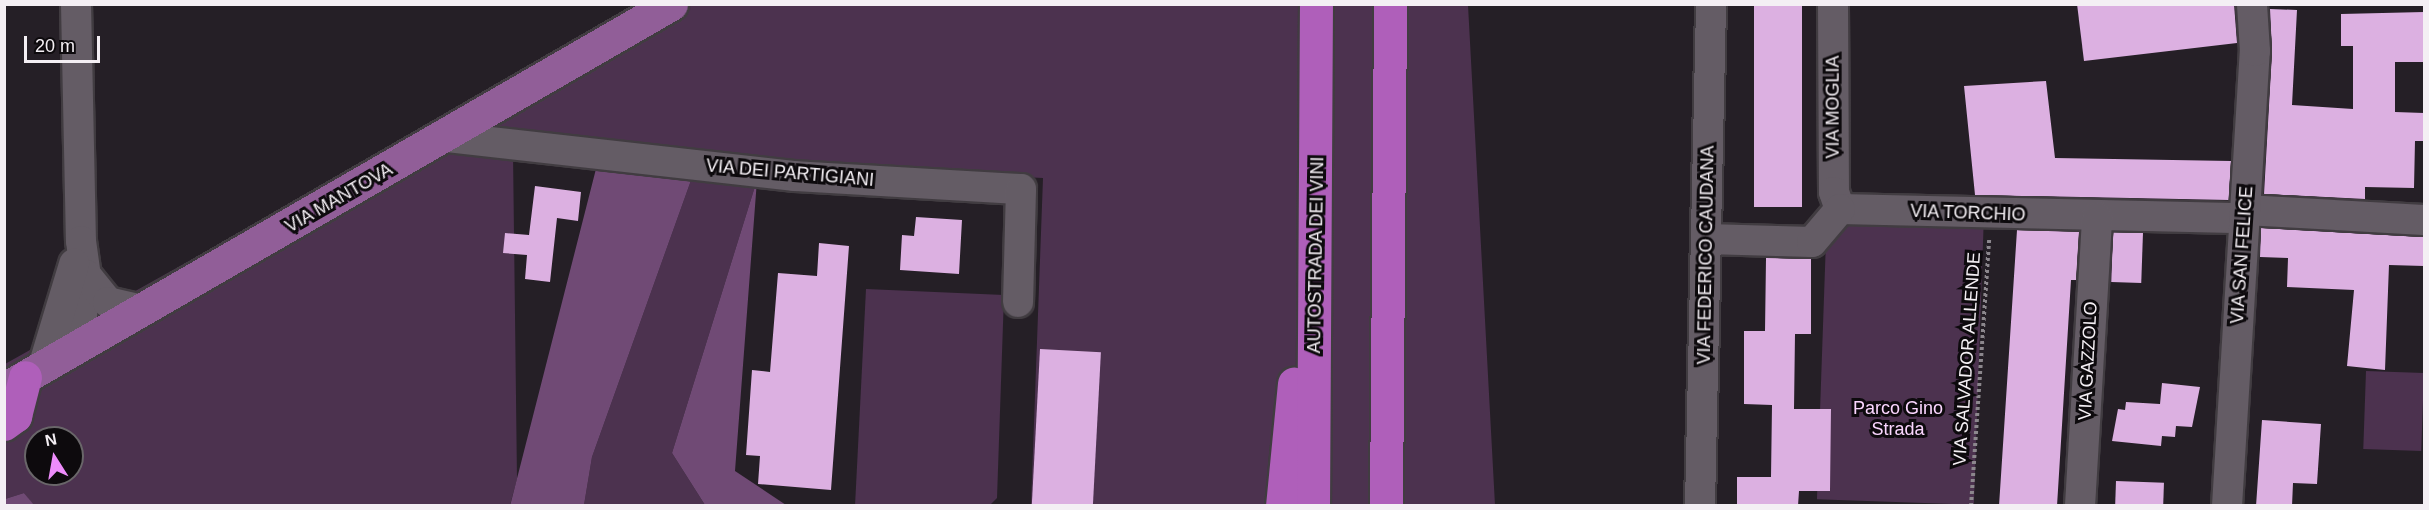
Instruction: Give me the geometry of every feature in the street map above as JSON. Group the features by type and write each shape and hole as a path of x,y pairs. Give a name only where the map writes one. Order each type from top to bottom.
{"highway":[{"name":"AUTOSTRADA DEI VINI","path":"1313,506 1317,159 1316,4"},
{"path":"1386,506 1390,4"},
{"path":"1282,506 1293,392 1294,298 1317,159"},
{"path":"4,424 15,416 24,377"}],"main road":[{"name":"VIA MANTOVA","path":"24,377 447,137 671,4"}],"street":[{"path":"76,4 81,241 86,275 79,346"},
{"name":"VIA FEDERICO CAUDANA","path":"1700,506 1711,4"},
{"name":"VIA MOGLIA","path":"1833,4 1834,192 1840,209"},
{"name":"VIA SAN FELICE","path":"2227,506 2254,51 2252,4"},
{"name":"VIA DEI PARTIGIANI","path":"447,137 794,176 1021,189 1017,302"},
{"path":"1707,239 1812,242 1840,209"},
{"name":"VIA TORCHIO","path":"1840,209 1990,215 2097,217 2245,214 2424,220"},
{"name":"VIA GAZZOLO","path":"2080,506 2097,217"},
{"path":"24,377 81,241"},
{"path":"86,275 108,302 144,310"}],"path":[{"name":"VIA SALVADOR ALLENDE","path":"1971,506 1990,215"}],"green space":[{"path":"646,5 1468,5 1495,505 1031,505 1043,178 880,171 757,180 672,453 705,505 584,505 592,457 694,172 513,152 517,479 510,505 34,506 24,493 5,499 5,364"},
{"name":"Parco Gino Strada","path":"1827,209 1984,214 1974,505 1817,499"},
{"path":"866,289 1004,295 997,498 990,505 855,506"},
{"path":"2366,371 2424,373 2421,451 2363,449"}],"shaded area":[{"path":"598,161 694,172 592,457 584,505 510,506"},
{"path":"757,180 735,471 786,505 705,505 672,453"},
{"path":"24,493 34,505 5,505 5,499"}],"building":[{"path":"1754,4 1802,4 1802,207 1754,207"},
{"path":"2077,4 2234,4 2237,43 2084,61"},
{"path":"2270,9 2297,10 2292,105 2353,109 2353,46 2341,46 2341,14 2424,12 2424,62 2395,62 2395,112 2424,113 2424,141 2415,141 2414,188 2365,187 2365,199 2264,194 2272,52"},
{"path":"2046,81 2055,158 2231,161 2229,200 1975,195 1964,86"},
{"path":"535,186 581,192 578,221 557,218 550,282 525,279 527,255 503,253 505,233 529,235"},
{"path":"916,217 962,220 959,274 900,270 902,235 914,236"},
{"path":"2261,228 2424,237 2424,266 2389,265 2385,370 2347,366 2354,290 2287,287 2288,258 2260,257"},
{"path":"2017,230 2079,232 2076,280 2071,280 2057,506 1999,506"},
{"path":"2113,232 2143,233 2141,283 2111,282"},
{"path":"819,243 849,246 831,490 758,484 760,456 746,455 752,370 770,372 778,273 817,276"},
{"path":"1766,258 1811,259 1811,334 1795,334 1794,409 1831,409 1830,491 1799,491 1798,506 1737,506 1737,477 1771,477 1772,405 1744,404 1744,331 1765,331"},
{"path":"1040,349 1101,352 1093,506 1032,506"},
{"path":"2162,383 2200,387 2192,427 2176,426 2175,437 2162,436 2161,446 2112,441 2118,409 2125,410 2126,402 2160,404"},
{"path":"2262,420 2321,424 2317,484 2293,483 2292,506 2256,506"},
{"path":"2116,481 2164,483 2163,506 2115,506"}]}
